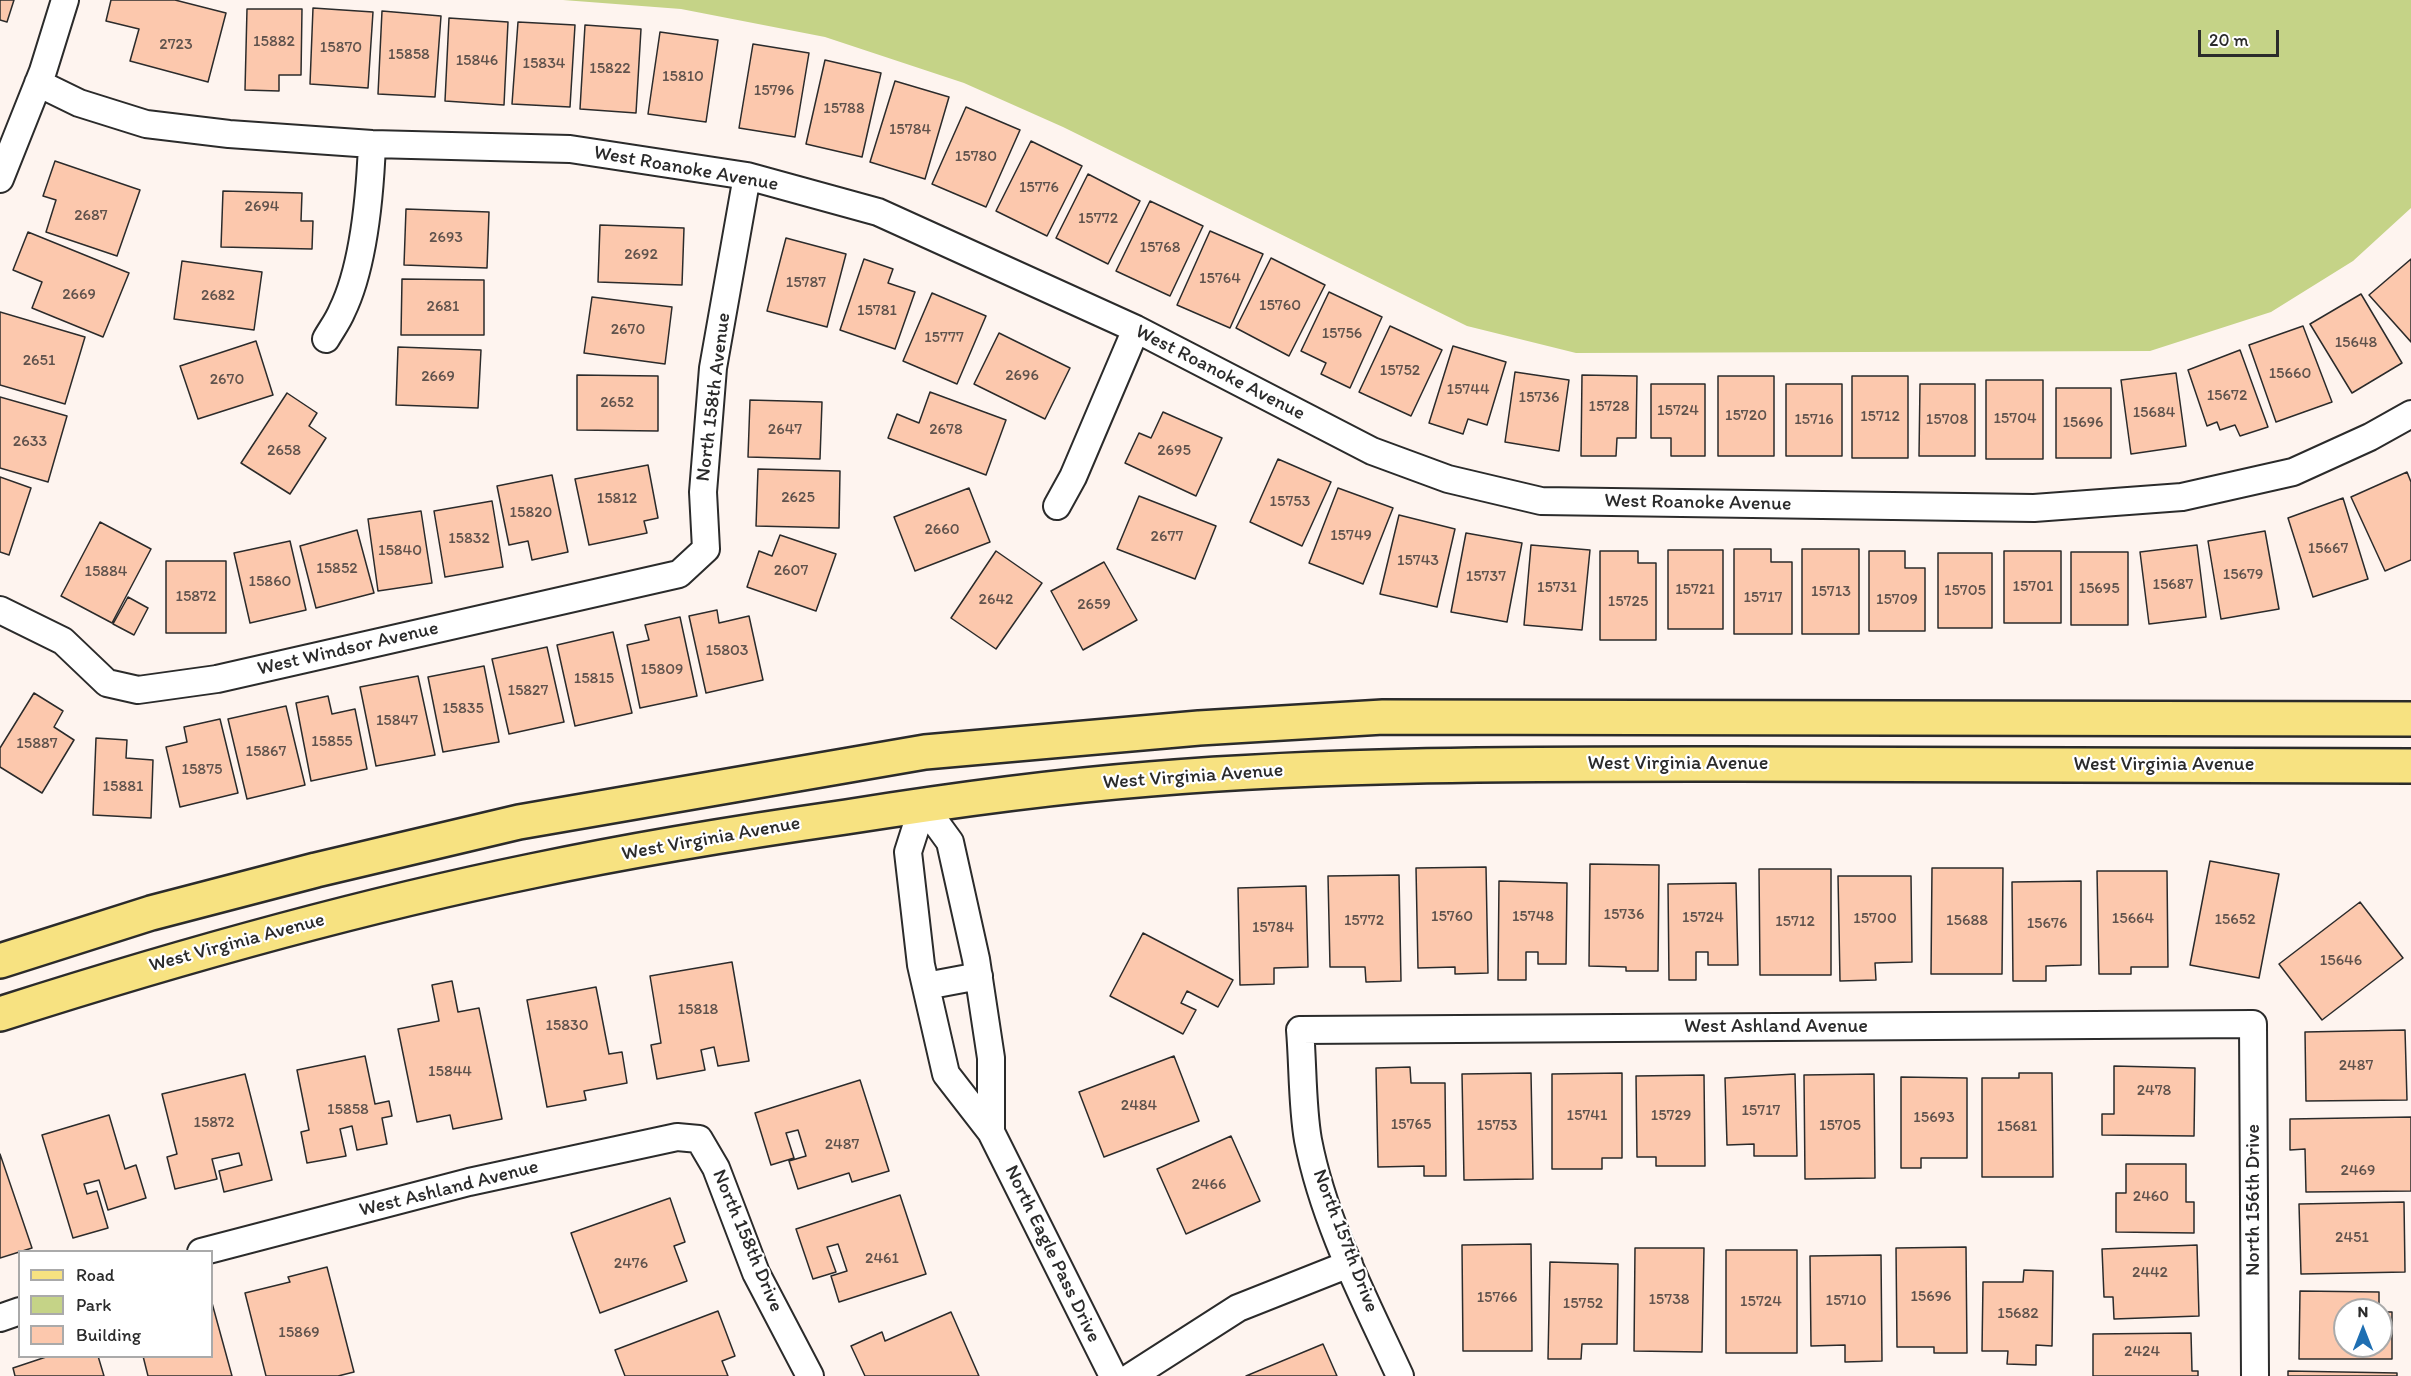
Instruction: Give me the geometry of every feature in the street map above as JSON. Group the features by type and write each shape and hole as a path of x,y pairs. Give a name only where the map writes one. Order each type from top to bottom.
{"main road":[{"path":"0,962 151,914 316,870 519,822 925,752 1199,728 1383,717 2411,719"},
{"name":"West Virginia Avenue","path":"0,1014 199,953 332,917 528,872 692,840 923,805 1140,779 1333,768 1496,764 2411,766"}],"street":[{"path":"0,179 38,83 65,0"},
{"name":"West Roanoke Avenue","path":"38,83 79,103 146,124 229,134 372,144 570,149 747,176 878,212 1136,329 1372,451 1448,480 1540,501 2034,508 2182,497 2293,472 2370,437 2411,414"},
{"path":"326,339 343,310 357,265 371,186 372,144"},
{"name":"North 158th Avenue","path":"706,549 703,492 713,368 747,176"},
{"path":"1057,506 1073,477 1136,329"},
{"name":"West Windsor Avenue","path":"0,610 63,640 107,683 138,690 217,679 679,574 706,549"},
{"name":"North Eagle Pass Drive","path":"923,805 950,842 979,976 991,1058 992,1132"},
{"name":"North Eagle Pass Drive","path":"923,805 908,852 921,965 946,1074 992,1132 1113,1376"},
{"path":"926,986 979,976"},
{"name":"West Ashland Avenue","path":"1300,1030 2253,1024"},
{"name":"North 156th Drive","path":"2253,1024 2255,1376"},
{"name":"North 157th Drive","path":"1300,1030 1308,1140 1326,1205 1349,1264 1400,1376"},
{"name":"West Ashland Avenue","path":"205,1250 469,1182 677,1137 699,1139"},
{"name":"North 158th Drive","path":"699,1139 716,1168 756,1272 810,1376"},
{"path":"1132,1376 1238,1308 1349,1264"},
{"path":"0,1318 18,1312"}],"green space":[{"path":"563,0 2411,0 2411,208 2353,261 2271,312 2150,351 1576,353 1467,326 1063,127 964,83 825,37 681,9"}],"building":[{"path":"0,0 14,0 7,22 0,20"},
{"path":"111,0 175,0 226,13 208,82 130,61 139,29 106,21"},
{"path":"313,8 373,12 368,88 310,84"},
{"path":"247,9 302,9 301,75 279,75 279,91 245,90"},
{"path":"382,11 441,16 435,97 378,94"},
{"path":"449,18 508,22 504,105 445,101"},
{"path":"518,22 575,25 570,107 512,104"},
{"path":"585,25 641,29 636,113 580,109"},
{"path":"660,32 718,40 706,122 648,114"},
{"path":"753,44 809,53 795,137 739,128"},
{"path":"825,60 881,73 862,157 806,144"},
{"path":"895,81 949,97 925,179 870,162"},
{"path":"966,107 1020,130 986,207 932,184"},
{"path":"1031,141 1082,166 1047,236 996,211"},
{"path":"55,161 140,190 117,256 46,232 56,200 43,196"},
{"path":"1088,174 1140,201 1108,264 1056,238"},
{"path":"223,191 302,193 301,221 313,221 312,249 221,247"},
{"path":"1150,201 1203,226 1170,296 1116,271"},
{"path":"406,209 489,212 487,268 404,265"},
{"path":"600,225 684,228 682,285 598,282"},
{"path":"1210,231 1263,254 1230,328 1177,305"},
{"path":"28,232 129,273 103,337 32,308 42,282 13,270"},
{"path":"786,238 846,254 827,327 767,311"},
{"path":"1271,258 1325,285 1289,356 1236,328"},
{"path":"864,259 893,269 888,283 915,292 895,349 840,330"},
{"path":"2411,259 2411,342 2369,295"},
{"path":"182,261 262,272 254,330 174,319"},
{"path":"402,279 484,280 484,335 401,335"},
{"path":"1329,292 1382,317 1350,388 1321,374 1326,363 1301,351"},
{"path":"932,293 986,316 957,384 903,361"},
{"path":"2361,294 2402,363 2352,393 2310,324"},
{"path":"592,297 672,307 665,364 584,353"},
{"path":"0,312 85,337 65,404 0,385"},
{"path":"1390,326 1442,350 1411,416 1359,392"},
{"path":"2303,326 2332,402 2276,422 2249,345"},
{"path":"999,333 1070,368 1045,419 974,384"},
{"path":"256,341 273,395 198,419 180,366"},
{"path":"1453,346 1506,362 1487,425 1468,419 1463,434 1429,423"},
{"path":"398,347 481,350 478,408 396,405"},
{"path":"2240,350 2268,427 2240,436 2235,425 2220,430 2217,422 2207,426 2188,370"},
{"path":"1515,372 1569,380 1559,451 1505,442"},
{"path":"2176,373 2186,446 2131,454 2121,380"},
{"path":"577,375 658,376 658,431 577,430"},
{"path":"1582,375 1637,376 1636,438 1617,438 1616,456 1581,456"},
{"path":"1718,376 1774,376 1774,456 1718,456"},
{"path":"1852,376 1908,376 1908,458 1852,458"},
{"path":"1986,380 2043,380 2043,459 1986,459"},
{"path":"1651,384 1705,384 1705,456 1671,456 1671,438 1651,438"},
{"path":"1786,384 1842,384 1842,456 1786,456"},
{"path":"1920,384 1975,384 1975,456 1919,456"},
{"path":"2056,388 2111,388 2111,458 2056,458"},
{"path":"930,392 1006,420 986,475 888,438 897,414 919,423"},
{"path":"287,393 317,413 309,426 326,438 290,494 241,463"},
{"path":"0,397 67,416 48,482 0,468"},
{"path":"750,400 822,402 820,459 748,457"},
{"path":"1163,412 1222,438 1196,496 1125,463 1139,433 1151,438"},
{"path":"1278,459 1331,482 1302,546 1250,522"},
{"path":"648,465 658,518 644,521 647,533 589,545 575,479"},
{"path":"758,469 840,471 839,528 756,526"},
{"path":"2407,472 2411,482 2411,560 2385,571 2351,497"},
{"path":"552,475 568,552 532,560 528,541 509,545 497,486"},
{"path":"0,477 31,488 9,555 0,552"},
{"path":"969,488 990,542 915,571 894,517"},
{"path":"1338,488 1393,508 1363,584 1309,563"},
{"path":"1139,496 1216,526 1195,579 1117,549"},
{"path":"2343,498 2368,579 2313,597 2288,518"},
{"path":"492,501 503,567 445,577 434,511"},
{"path":"421,511 432,583 378,591 368,519"},
{"path":"1399,515 1455,529 1437,607 1380,594"},
{"path":"100,522 151,549 112,623 61,596"},
{"path":"357,530 374,593 316,608 300,546"},
{"path":"2265,531 2279,609 2221,619 2208,541"},
{"path":"1466,533 1522,543 1507,622 1451,612"},
{"path":"780,535 836,554 816,611 747,587 759,551 772,556"},
{"path":"290,541 306,610 250,623 234,553"},
{"path":"1531,545 1590,550 1582,630 1524,625"},
{"path":"2197,545 2206,617 2149,624 2140,552"},
{"path":"1734,549 1771,549 1771,562 1792,562 1792,634 1734,634"},
{"path":"1802,549 1859,549 1859,634 1802,634"},
{"path":"1668,550 1723,550 1723,629 1668,629"},
{"path":"996,551 1042,583 996,649 951,618"},
{"path":"1600,551 1638,551 1638,563 1656,563 1656,640 1600,640"},
{"path":"1869,551 1905,551 1905,568 1925,568 1925,631 1869,631"},
{"path":"2004,551 2061,551 2061,623 2004,623"},
{"path":"2071,552 2128,552 2128,625 2071,625"},
{"path":"1938,553 1992,553 1992,628 1938,628"},
{"path":"166,561 226,561 226,633 166,633"},
{"path":"1104,562 1137,620 1083,650 1051,591"},
{"path":"128,597 148,608 134,635 113,624"},
{"path":"717,610 719,623 749,616 763,680 706,693 689,616"},
{"path":"680,617 697,696 640,708 627,645 649,640 645,625"},
{"path":"613,632 632,713 575,726 557,645"},
{"path":"547,647 564,722 509,734 492,659"},
{"path":"484,666 499,742 443,752 428,677"},
{"path":"418,676 435,755 376,766 360,687"},
{"path":"34,693 63,711 54,727 74,740 42,793 0,767 0,748"},
{"path":"328,696 332,714 355,709 367,769 311,781 296,703"},
{"path":"286,706 305,785 247,799 228,719"},
{"path":"220,719 238,793 180,807 166,747 187,742 184,727"},
{"path":"96,738 127,740 126,758 153,760 151,818 93,815"},
{"path":"2210,861 2279,874 2259,978 2190,965"},
{"path":"1590,864 1659,865 1658,971 1626,971 1626,967 1589,966"},
{"path":"1486,867 1488,973 1455,974 1455,967 1418,968 1416,868"},
{"path":"1932,868 2003,868 2002,974 1931,974"},
{"path":"1759,869 1831,869 1831,975 1760,975"},
{"path":"2097,871 2167,871 2168,967 2131,967 2131,974 2099,974"},
{"path":"1399,875 1401,981 1366,982 1365,967 1330,967 1328,876"},
{"path":"1838,876 1911,876 1912,962 1875,963 1876,980 1840,981"},
{"path":"1499,881 1567,883 1566,964 1538,964 1538,952 1526,952 1526,980 1498,980"},
{"path":"2081,881 2081,965 2046,966 2046,981 2013,981 2012,882"},
{"path":"1736,883 1738,965 1708,965 1708,952 1696,952 1696,980 1669,980 1668,884"},
{"path":"1306,886 1308,967 1274,968 1274,984 1240,985 1238,888"},
{"path":"2360,902 2403,958 2322,1020 2279,964"},
{"path":"1143,933 1233,980 1218,1007 1187,991 1181,1003 1196,1010 1183,1034 1110,996"},
{"path":"732,962 749,1061 718,1066 714,1047 701,1050 705,1070 657,1079 651,1045 661,1043 650,976"},
{"path":"452,981 458,1012 479,1008 502,1119 453,1129 450,1115 417,1122 398,1029 439,1021 432,985"},
{"path":"596,987 609,1054 622,1052 627,1083 584,1091 586,1100 547,1107 527,1000"},
{"path":"2405,1030 2407,1100 2306,1101 2305,1032"},
{"path":"365,1056 375,1104 389,1101 392,1116 382,1118 387,1144 357,1150 352,1126 340,1129 346,1156 307,1163 301,1132 309,1130 297,1070"},
{"path":"1174,1056 1199,1121 1104,1157 1079,1092"},
{"path":"2114,1066 2195,1068 2194,1136 2102,1135 2102,1114 2114,1114"},
{"path":"1410,1067 1411,1083 1445,1083 1446,1176 1424,1176 1424,1166 1378,1167 1376,1068"},
{"path":"1531,1073 1533,1179 1464,1180 1462,1074"},
{"path":"1622,1073 1622,1158 1602,1158 1602,1169 1552,1169 1552,1074"},
{"path":"2019,1073 2052,1073 2053,1177 1982,1177 1982,1078 2019,1078"},
{"path":"245,1074 272,1180 224,1192 219,1171 242,1165 239,1153 212,1159 217,1179 175,1189 167,1157 177,1154 162,1094"},
{"path":"1795,1074 1797,1156 1754,1156 1754,1144 1727,1145 1725,1078"},
{"path":"1874,1074 1875,1178 1805,1179 1804,1075"},
{"path":"1704,1075 1705,1166 1656,1166 1656,1157 1637,1157 1636,1076"},
{"path":"1901,1077 1967,1078 1967,1158 1921,1158 1921,1168 1901,1168"},
{"path":"860,1080 889,1171 852,1182 849,1173 798,1189 789,1161 806,1156 798,1130 786,1133 794,1158 771,1165 755,1113"},
{"path":"109,1115 125,1169 136,1165 146,1198 108,1210 99,1180 84,1184 87,1194 97,1191 108,1228 73,1238 42,1135"},
{"path":"2411,1117 2411,1191 2306,1192 2305,1149 2290,1150 2290,1119"},
{"path":"1231,1136 1260,1201 1186,1234 1157,1169"},
{"path":"0,1154 32,1248 18,1250 18,1252 0,1258"},
{"path":"2126,1164 2186,1164 2186,1202 2194,1202 2194,1233 2116,1232 2116,1193 2126,1193"},
{"path":"900,1195 926,1274 839,1302 831,1276 847,1271 838,1244 827,1247 836,1272 813,1279 796,1229"},
{"path":"670,1198 685,1242 674,1246 687,1281 600,1313 571,1233"},
{"path":"2404,1202 2405,1272 2301,1274 2299,1204"},
{"path":"1531,1244 1532,1351 1463,1351 1462,1245"},
{"path":"2197,1245 2199,1316 2114,1319 2113,1297 2104,1297 2102,1249"},
{"path":"1966,1247 1967,1353 1934,1353 1934,1347 1897,1347 1896,1248"},
{"path":"1635,1248 1704,1248 1702,1352 1634,1351"},
{"path":"1726,1250 1797,1250 1797,1353 1726,1353"},
{"path":"1881,1255 1882,1361 1845,1362 1845,1345 1811,1346 1810,1256"},
{"path":"1550,1262 1618,1264 1617,1344 1582,1344 1581,1359 1548,1359"},
{"path":"327,1267 354,1372 338,1376 266,1376 245,1293 290,1282 288,1277"},
{"path":"2024,1270 2053,1271 2052,1346 2036,1345 2036,1365 2007,1364 2008,1351 1982,1351 1983,1282 2023,1282"},
{"path":"2300,1291 2379,1292 2379,1298 2333,1298 2333,1358 2392,1359 2299,1359"},
{"path":"213,1307 232,1376 148,1376 144,1358 213,1358"},
{"path":"718,1311 735,1356 722,1361 728,1376 625,1376 615,1350"},
{"path":"951,1312 979,1376 865,1376 851,1346 882,1332 885,1341"},
{"path":"2191,1333 2192,1371 2198,1371 2198,1376 2093,1376 2093,1334"},
{"path":"1323,1344 1337,1376 1246,1376"},
{"path":"43,1358 99,1358 104,1376 15,1376 13,1368"},
{"path":"2288,1371 2397,1373 2397,1376 2288,1376"}]}
